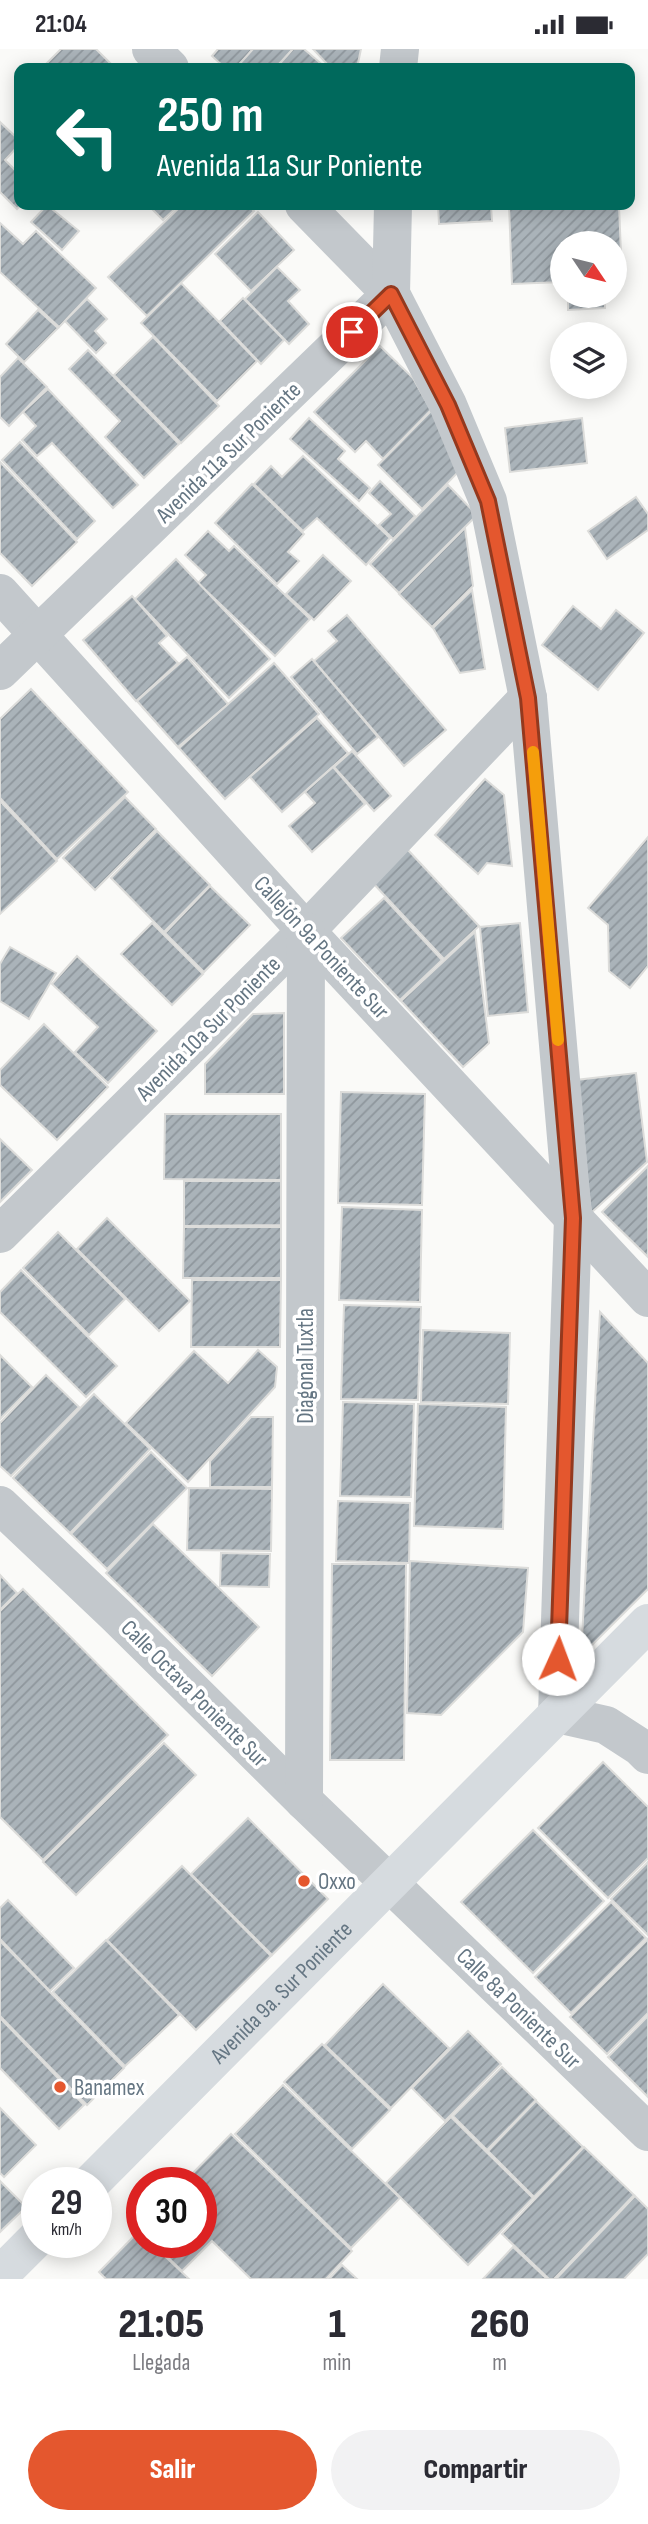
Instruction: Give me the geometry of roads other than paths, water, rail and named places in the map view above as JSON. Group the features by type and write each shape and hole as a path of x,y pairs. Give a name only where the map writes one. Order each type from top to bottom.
{"main road":[{"name":"Avenida 9a. Sur Poniente","path":"107,2167 648,1623"},
{"path":"0,2275 21,2254"}],"street":[{"path":"151,49 165,63"},
{"path":"309,210 391,294 448,405 488,501 528,698 573,1218 557,1714 606,1725 648,1755"},
{"path":"391,294 393,210"},
{"name":"Avenida 11a Sur Poniente","path":"0,671 391,294"},
{"name":"Callejón 9a Poniente Sur","path":"0,593 306,931 648,1298"},
{"name":"Avenida 10a Sur Poniente","path":"0,1234 306,931 528,698"},
{"name":"Diagonal Tuxtla","path":"304,1801 306,931"},
{"name":"Calle Octava Poniente Sur","path":"0,1505 389,1883"},
{"name":"Calle 8a Poniente Sur","path":"389,1883 648,2132"}],"place":[{"name":"Oxxo","path":"304,1881"},
{"name":"Banamex","path":"60,2087"}]}
